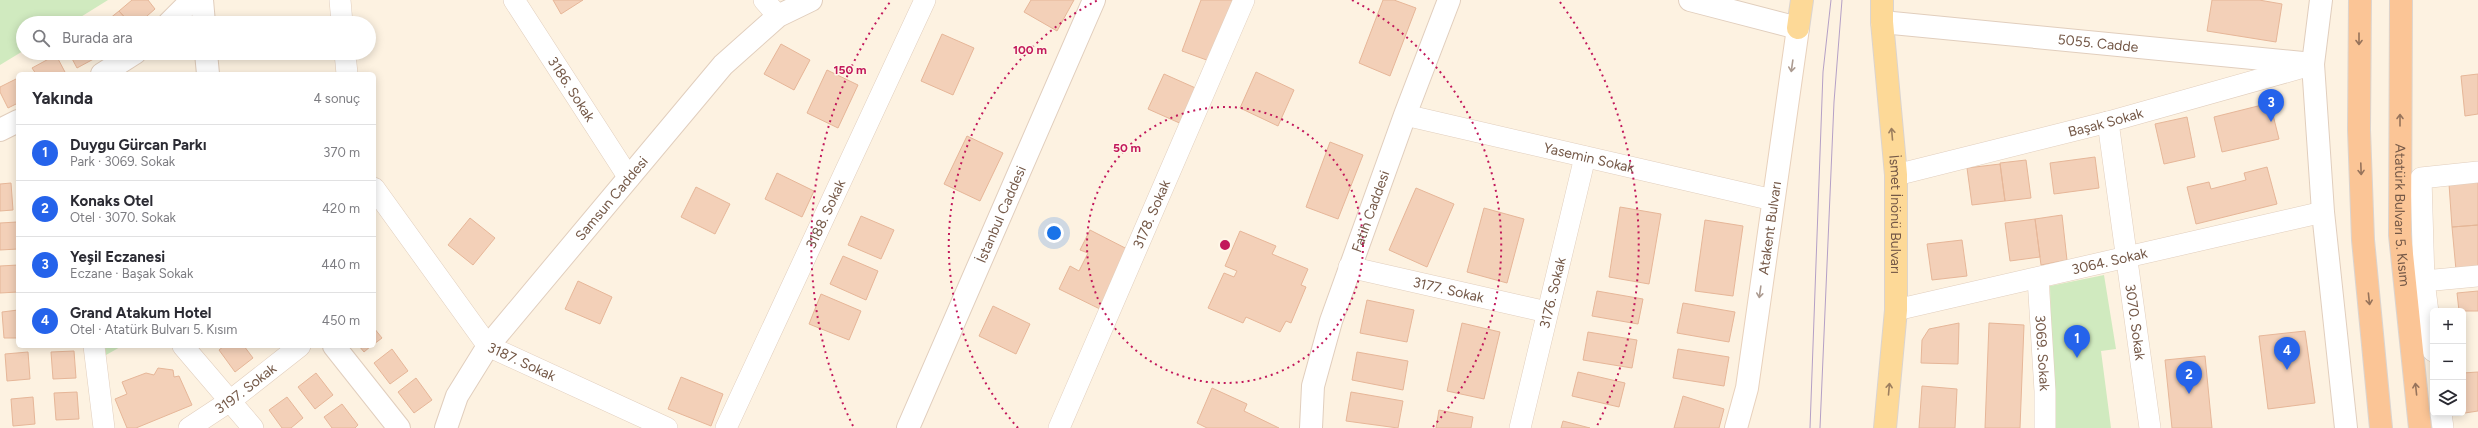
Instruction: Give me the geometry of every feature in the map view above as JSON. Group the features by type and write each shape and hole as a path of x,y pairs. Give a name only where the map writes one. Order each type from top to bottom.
{"highway":[{"path":"2360,0 2359,130 2363,240 2381,428"},
{"name":"Atatürk Bulvarı 5. Kısım","path":"2401,0 2400,235 2420,428"}],"main road":[{"path":"1798,28 1802,0"},
{"name":"İsmet İnönü Bulvarı","path":"1882,0 1882,22 1896,175 1896,310 1885,428"}],"street":[{"path":"176,16 192,0"},
{"path":"202,0 203,16"},
{"path":"340,0 341,16"},
{"name":"3186. Sokak","path":"514,0 629,178"},
{"name":"Samsun Caddesi","path":"446,428 457,396 488,346 771,8 811,0"},
{"name":"3188. Sokak","path":"726,428 925,0"},
{"name":"İstanbul Caddesi","path":"908,428 1094,0"},
{"name":"3178. Sokak","path":"1059,428 1244,0"},
{"name":"Fatih Caddesi","path":"1311,428 1313,386 1350,267 1405,115 1449,0"},
{"path":"1690,0 1798,28"},
{"path":"2321,0 2313,64 2323,212 2346,428"},
{"name":"5055. Cadde","path":"1882,22 2313,64"},
{"name":"Atakent Bulvarı","path":"1736,428 1747,388 1798,28"},
{"path":"105,72 125,60"},
{"path":"207,60 208,72"},
{"path":"346,60 347,72"},
{"name":"Başak Sokak","path":"1896,175 2108,122 2313,64"},
{"name":"Yasemin Sokak","path":"1405,115 1773,200"},
{"path":"0,130 16,122"},
{"name":"3070. Sokak","path":"2108,122 2128,258 2150,428"},
{"name":"3176. Sokak","path":"1520,428 1585,157"},
{"path":"2432,344 2424,281 2421,178 2478,172"},
{"name":"3187. Sokak","path":"376,191 488,346 667,428"},
{"name":"3064. Sokak","path":"1896,310 2128,258 2323,212"},
{"name":"3177. Sokak","path":"1350,267 1547,312"},
{"path":"2424,281 2478,276"},
{"name":"3069. Sokak","path":"2038,278 2045,391 2044,428"},
{"path":"94,348 104,428"},
{"path":"185,348 253,428"},
{"name":"3197. Sokak","path":"189,428 230,401 297,348"},
{"path":"336,348 399,428"},
{"path":"2441,416 2442,428"}],"green space":[{"path":"0,0 108,0 82,16 16,16 16,55 0,65"},
{"path":"2104,275 2116,349 2101,351 2111,428 2053,428 2050,286"},
{"path":"105,348 118,348 106,355"}],"building":[{"path":"132,0 148,0 155,9 147,16 124,16 119,11"},
{"path":"553,0 583,0 561,14"},
{"path":"1031,0 1074,0 1057,31 1024,12"},
{"path":"1201,0 1236,0 1212,62 1182,51"},
{"path":"1383,0 1394,0 1416,8 1390,76 1359,63"},
{"path":"2212,0 2259,0 2282,4 2276,42 2207,31"},
{"path":"119,11 124,16 113,16"},
{"path":"942,34 974,48 953,95 921,81"},
{"path":"781,44 810,60 794,90 764,74"},
{"path":"47,60 59,60 65,72 35,72 32,68"},
{"path":"73,60 92,60 77,68"},
{"path":"827,70 858,85 838,128 807,113"},
{"path":"1256,72 1294,90 1278,126 1240,108"},
{"path":"1164,74 1200,90 1184,125 1148,109"},
{"path":"2478,74 2478,114 2465,116 2461,76"},
{"path":"16,79 16,104 8,108 0,92 0,87"},
{"path":"2270,103 2279,139 2222,152 2214,117"},
{"path":"2187,117 2195,157 2164,164 2155,124"},
{"path":"967,136 1003,153 980,201 944,184"},
{"path":"1330,142 1363,155 1338,219 1306,207"},
{"path":"2095,157 2099,188 2054,194 2050,163"},
{"path":"2026,160 2031,198 2005,201 2000,163"},
{"path":"2000,164 2005,201 1972,205 1967,168"},
{"path":"2267,167 2277,204 2196,224 2187,187 2209,182 2211,189 2246,180 2244,173"},
{"path":"777,173 814,191 802,217 765,199"},
{"path":"2478,182 2478,225 2452,227 2449,184"},
{"path":"11,183 13,210 0,211 0,184"},
{"path":"696,187 730,204 715,234 681,217"},
{"path":"1416,188 1454,204 1427,267 1389,250"},
{"path":"1620,207 1661,214 1649,284 1609,277"},
{"path":"1484,208 1524,219 1507,283 1467,272"},
{"path":"2062,215 2067,260 2041,265 2035,219"},
{"path":"861,216 894,230 881,259 848,245"},
{"path":"470,218 495,238 473,265 448,245"},
{"path":"2035,219 2040,257 2010,261 2005,223"},
{"path":"1705,220 1743,226 1733,296 1695,291"},
{"path":"16,222 16,249 0,250 0,223"},
{"path":"2478,225 2478,268 2456,270 2452,227"},
{"path":"1090,230 1131,251 1102,310 1059,289 1070,266 1079,271 1088,253 1080,250"},
{"path":"1240,231 1276,246 1272,254 1308,269 1301,285 1306,287 1291,323 1286,321 1280,332 1246,317 1243,323 1208,308 1224,273 1234,277 1237,271 1225,266"},
{"path":"1962,240 1967,276 1932,280 1927,244"},
{"path":"843,256 878,271 866,300 830,284"},
{"path":"16,265 16,292 0,293 0,266"},
{"path":"578,281 612,297 600,324 565,309"},
{"path":"1597,291 1643,299 1638,324 1592,316"},
{"path":"2478,291 2478,311 2466,311 2466,308 2459,308 2457,293"},
{"path":"821,294 861,311 849,340 809,324"},
{"path":"1367,300 1414,310 1407,342 1360,333"},
{"path":"1683,303 1735,312 1729,342 1677,333"},
{"path":"993,306 1030,324 1016,354 979,336"},
{"path":"16,310 16,338 4,338 2,312"},
{"path":"1462,323 1500,332 1484,399 1447,391"},
{"path":"1959,323 1958,364 1921,363 1922,340 1929,329"},
{"path":"1989,323 2024,325 2020,428 1985,428"},
{"path":"376,330 382,338 376,342"},
{"path":"2305,331 2315,403 2268,409 2259,336"},
{"path":"1588,332 1637,340 1632,368 1583,360"},
{"path":"222,348 246,348 253,358 235,372 219,350"},
{"path":"361,348 369,348 364,352"},
{"path":"392,349 408,371 390,384 374,363"},
{"path":"1678,349 1729,357 1724,386 1673,378"},
{"path":"74,351 76,378 53,379 51,352"},
{"path":"28,352 30,379 7,381 5,354"},
{"path":"1357,352 1408,361 1403,390 1352,380"},
{"path":"2205,356 2212,428 2172,428 2165,360"},
{"path":"158,368 173,370 174,377 179,376 192,405 136,428 127,428 115,399 127,394 122,382 146,373 154,375"},
{"path":"1578,372 1625,383 1619,407 1572,396"},
{"path":"2478,372 2478,411 2466,413 2466,380 2466,373"},
{"path":"316,373 333,395 315,409 298,387"},
{"path":"681,377 723,394 711,426 668,409"},
{"path":"416,378 432,400 414,413 398,392"},
{"path":"1922,386 1957,389 1955,428 1919,428"},
{"path":"1212,388 1247,404 1244,411 1279,428 1207,428 1197,423"},
{"path":"77,392 79,419 56,420 54,393"},
{"path":"1351,392 1403,401 1398,428 1346,421"},
{"path":"1683,396 1724,409 1719,428 1674,428"},
{"path":"33,397 35,424 13,426 11,399"},
{"path":"287,397 303,418 291,428 282,428 269,410"},
{"path":"342,404 358,425 355,428 332,428 324,417"},
{"path":"1439,410 1473,417 1471,428 1436,428"},
{"path":"1563,421 1590,428 1561,428"}],"tram line":[{"path":"1810,428 1823,72 1831,0"},
{"path":"1820,428 1834,102 1842,0"}],"place":[{"name":"Yeşil Eczanesi","path":"2271,122"},
{"name":"Duygu Gürcan Parkı","path":"2077,358"},
{"name":"Grand Atakum Hotel","path":"2287,370"},
{"name":"Konaks Otel","path":"2189,394"}]}
